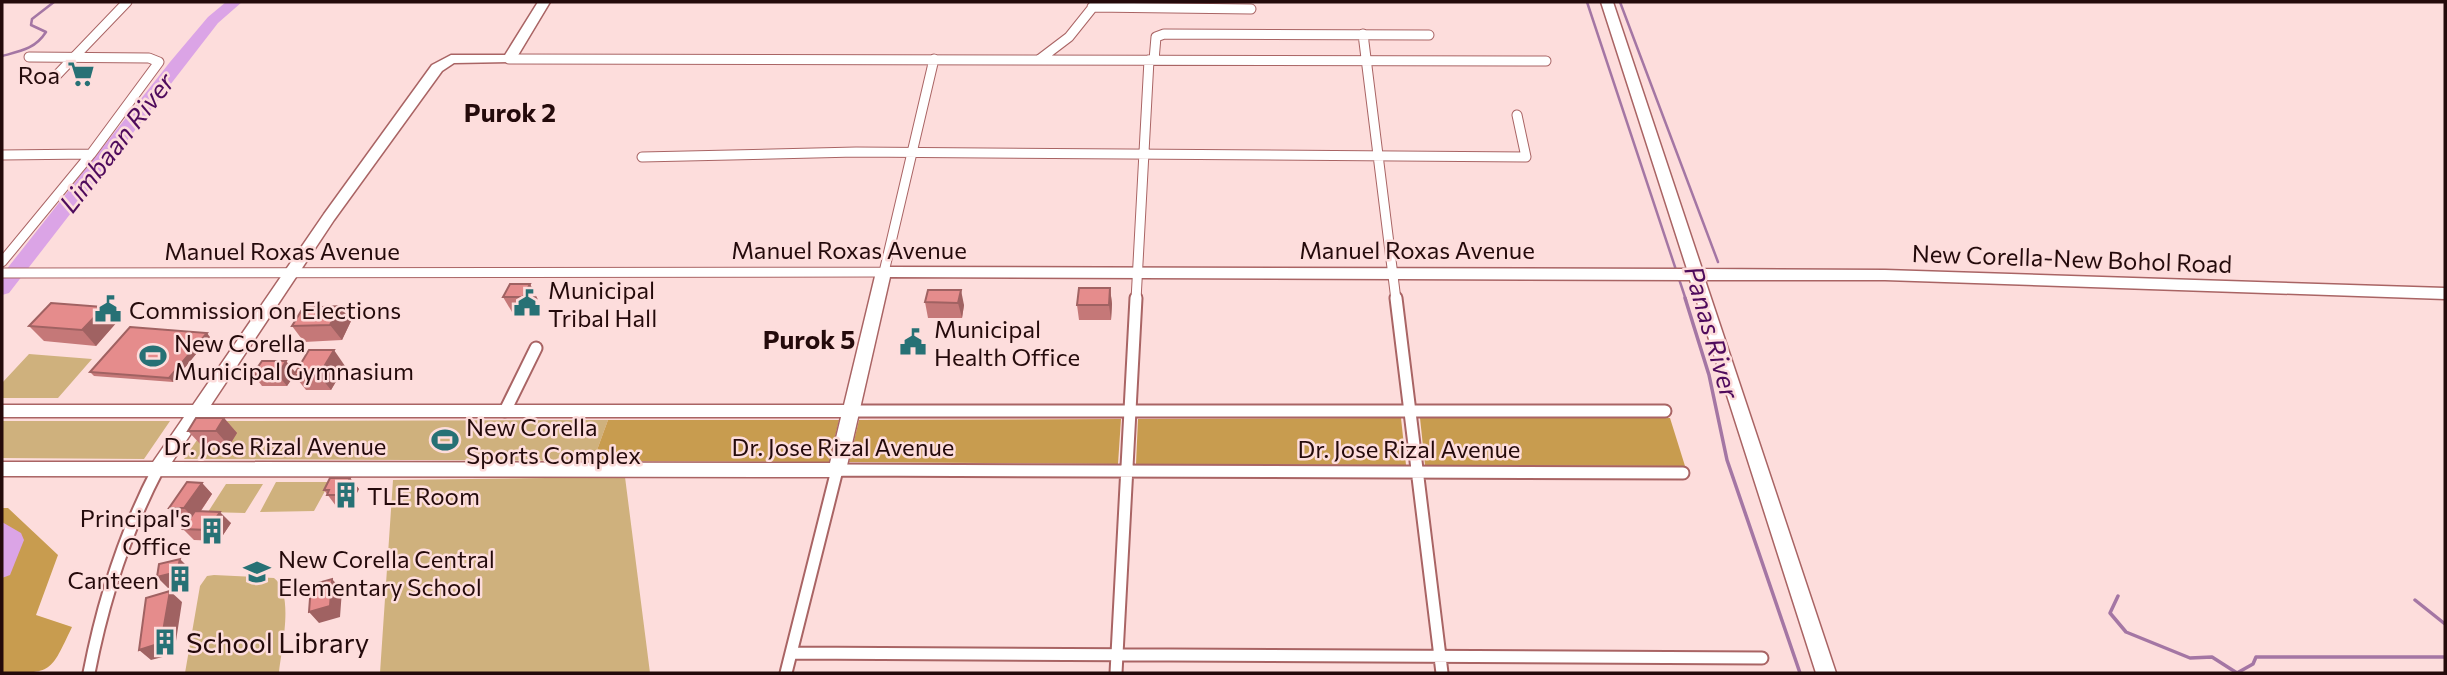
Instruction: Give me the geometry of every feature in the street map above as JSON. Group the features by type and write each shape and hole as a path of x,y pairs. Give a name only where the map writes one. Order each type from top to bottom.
{"main road":[{"path":"158,469 291,273 441,64 458,59 509,59 544,2"},
{"path":"1608,2 1690,273 1826,673"},
{"path":"837,470 884,272"},
{"name":"Manuel Roxas Avenue","path":"884,272 1690,273"},
{"name":"New Corella-New Bohol Road","path":"1690,273 1899,275 2445,294"},
{"name":"Dr. Jose Rizal Avenue","path":"2,411 851,411"},
{"name":"Dr. Jose Rizal Avenue","path":"2,469 837,470"}],"street":[{"path":"55,77 127,2"},
{"path":"1040,59 1069,37 1095,4 1251,9"},
{"path":"1116,673 1143,155 1156,37 1160,34 1429,34"},
{"path":"1363,34 1442,673"},
{"path":"2,262 91,154 159,62 149,58 29,57"},
{"path":"509,59 1546,61"},
{"path":"884,272 934,59"},
{"path":"642,157 912,153 1526,157 1517,115"},
{"path":"2,155 91,154"},
{"name":"Manuel Roxas Avenue","path":"4,273 884,272"},
{"path":"505,411 536,348"},
{"name":"Dr. Jose Rizal Avenue","path":"851,411 1665,411"},
{"path":"89,673 117,566 137,510 158,469"},
{"path":"786,673 837,470"},
{"name":"Dr. Jose Rizal Avenue","path":"837,470 1127,473 1683,472"},
{"path":"791,653 1762,658"}],"shaded area":[{"path":"29,354 92,359 58,398 2,398 2,383"},
{"path":"1401,418 1406,465 1136,464 1138,419"},
{"path":"1420,418 1670,418 1685,466 1425,465"},
{"path":"1121,419 1118,464 849,462 859,420"},
{"name":"New Corella Sports Complex","path":"608,420 593,461 184,459 210,421"},
{"path":"608,420 839,420 829,462 593,461"},
{"path":"2,421 170,421 144,459 2,458"},
{"path":"625,477 650,673 380,673 393,480"},
{"path":"276,482 330,482 314,511 260,512"},
{"path":"226,484 263,484 245,513 208,512"},
{"path":"2,508 8,508 58,555 36,615 72,627 54,662 41,671 2,673"},
{"path":"207,576 274,578 280,585 284,596 285,622 279,673 185,673 200,586"}],"building":[{"path":"510,284 530,284 523,297 503,297"},
{"path":"1079,288 1110,288 1109,305 1077,305"},
{"path":"928,290 961,290 958,303 925,302"},
{"path":"51,303 104,307 82,330 29,326"},
{"path":"340,306 330,325 292,326 303,308"},
{"name":"New Corella Municipal Gymnasium","path":"130,327 207,333 169,378 90,372"},
{"path":"309,350 334,350 319,375 294,375"},
{"path":"262,361 286,361 278,375 253,374"},
{"path":"196,418 224,418 216,431 188,431"},
{"path":"330,478 350,478 341,495 327,495 329,490 324,490"},
{"path":"187,482 202,483 184,508 169,508"},
{"path":"195,511 220,512 208,530 183,529"},
{"path":"180,559 177,572 157,577 159,564"},
{"path":"332,579 330,606 309,612 311,585"},
{"path":"170,591 161,643 139,650 146,598"}],"waterway":[{"path":"2,56 27,48 42,38 46,32 31,25 32,19 54,2"},
{"name":"Limbaan River","path":"2,288 176,65 213,20 235,2"},
{"name":"Panas River","path":"1587,2 1686,300"},
{"path":"1620,2 1718,262"},
{"name":"Panas River","path":"1685,298 1709,375 1727,460 1800,673"},
{"name":"Limbaan River","path":"2,531 13,540 2,568"},
{"path":"2118,596 2110,613 2126,632 2190,658 2212,657 2237,673 2253,664 2256,657 2445,657"},
{"path":"2415,600 2445,624"}],"place":[{"name":"Roa","path":"81,74"},
{"name":"Municipal Tribal Hall","path":"527,303"},
{"name":"Commission on Elections","path":"108,309"},
{"name":"Municipal Health Office","path":"913,342"},
{"name":"New Corella Municipal Gymnasium","path":"153,356"},
{"name":"New Corella Sports Complex","path":"445,440"},
{"name":"TLE Room","path":"346,495"},
{"name":"Principal's Office","path":"212,531"},
{"name":"New Corella Central Elementary School","path":"257,572"},
{"name":"Canteen","path":"180,579"},
{"name":"School Library","path":"165,642"}],"district":[{"name":"Purok 2","path":"510,111"},
{"name":"Purok 5","path":"809,338"}]}
